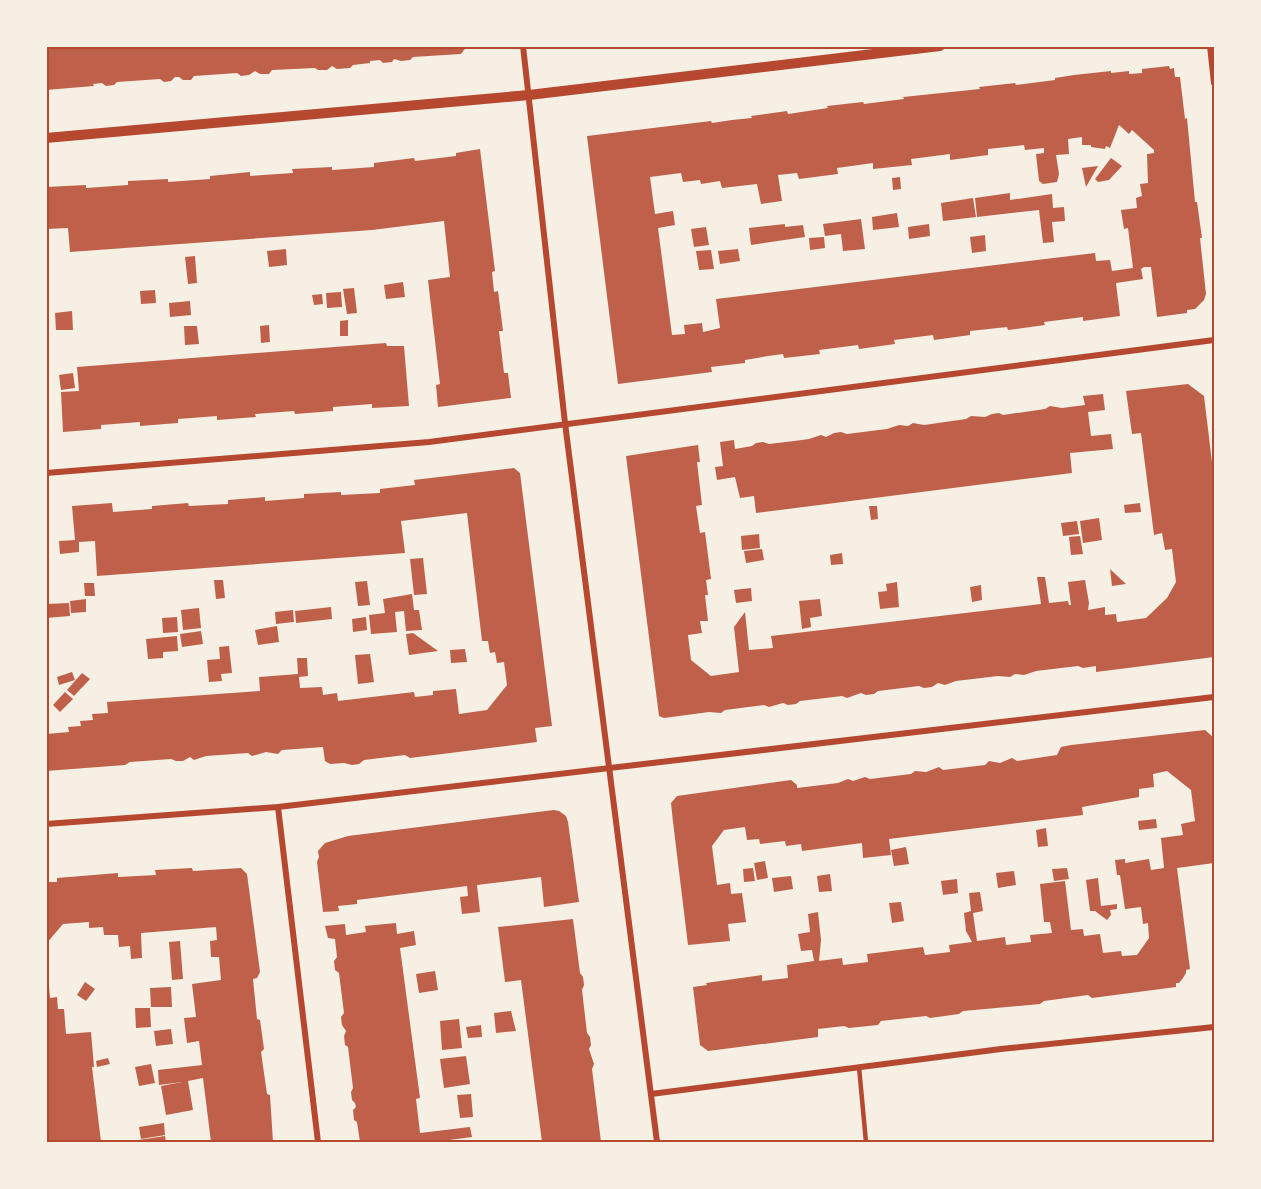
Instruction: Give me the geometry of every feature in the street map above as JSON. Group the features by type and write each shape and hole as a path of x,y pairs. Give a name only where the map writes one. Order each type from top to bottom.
{"street":[{"path":"523,46 565,423 657,1143"},
{"path":"46,138 529,95 940,46"},
{"path":"1210,46 1215,83"},
{"path":"46,473 429,442 1215,340"},
{"path":"46,824 278,807 1215,697"},
{"path":"278,807 318,1143"},
{"path":"651,1094 1001,1049 1215,1027"}],"lane":[{"path":"859,1067 866,1143"}],"building":[{"path":"46,46 467,46 461,54 413,57 410,60 401,61 394,59 392,62 383,63 380,60 370,61 370,63 353,65 350,68 337,69 332,66 327,70 315,68 272,70 269,74 260,74 255,71 241,76 237,73 194,76 191,80 175,77 171,81 164,82 160,79 46,90"},
{"path":"1169,66 1170,69 1174,68 1175,77 1180,77 1185,119 1187,118 1195,202 1197,202 1202,238 1200,238 1206,294 1204,300 1195,309 1187,310 1187,313 1157,317 1151,267 1144,267 1141,269 1143,279 1116,283 1120,316 1083,321 1083,317 1008,330 1007,327 970,331 970,335 934,340 933,335 894,340 895,344 859,349 858,345 819,350 820,354 784,358 783,354 768,356 745,360 745,363 711,367 712,372 618,384 587,136 752,118 751,116 787,111 788,114 828,108 827,106 863,102 864,104 1015,83 1016,85 1074,75 1111,71 1111,73 1129,71 1129,74 1142,73 1142,69","holes":["1119,125 1129,134 1132,130 1154,150 1154,153 1147,154 1148,183 1140,184 1142,196 1136,198 1137,208 1121,210 1124,229 1128,228 1133,268 1112,271 1110,260 1096,261 1095,253 716,299 720,328 703,332 702,323 684,325 685,334 672,335 658,228 675,225 673,211 655,214 650,177 681,173 683,182 700,180 701,184 720,181 722,188 757,184 761,204 782,201 778,175 797,173 799,179 838,174 837,168 873,163 873,169 912,165 911,159 950,154 950,160 988,155 988,149 1024,145 1025,150 1044,148 1044,153 1036,154 1039,181 1043,184 1057,182 1059,174 1056,155 1069,154 1068,139 1082,137 1082,145 1105,149 1106,146 1110,148"]},
{"path":"480,149 495,271 492,272 494,292 498,291 503,331 499,331 504,373 508,373 511,398 438,407 436,385 440,384 428,280 450,277 444,221 372,230 70,252 68,228 46,229 46,187 86,185 86,188 128,185 128,181 168,179 168,182 210,179 210,176 250,172 250,176 293,173 292,169 332,167 332,170 374,167 374,163 456,156 456,153"},
{"path":"1111,158 1122,166 1109,180 1098,182 1095,179"},
{"path":"1098,166 1086,187 1082,168"},
{"path":"900,177 901,189 893,190 892,178"},
{"path":"1010,193 1010,200 1052,194 1053,208 1064,207 1065,221 1052,222 1054,242 1043,243 1039,210 977,217 975,198"},
{"path":"973,198 976,217 943,221 941,203"},
{"path":"897,213 899,227 873,230 872,217"},
{"path":"861,219 865,249 843,251 841,234 825,236 823,224"},
{"path":"785,224 785,227 803,225 805,237 751,245 749,228"},
{"path":"929,224 930,236 909,239 908,227"},
{"path":"706,227 709,245 694,247 691,229"},
{"path":"985,235 986,251 972,253 970,237"},
{"path":"824,237 825,248 810,250 809,238"},
{"path":"286,249 287,265 269,267 267,251"},
{"path":"738,249 740,261 720,264 718,251"},
{"path":"711,250 714,269 699,270 696,251"},
{"path":"195,256 197,283 188,284 185,257"},
{"path":"403,282 405,297 386,299 384,285"},
{"path":"354,288 357,313 347,314 343,289"},
{"path":"155,290 156,303 141,304 140,291"},
{"path":"341,292 342,307 327,308 326,293"},
{"path":"322,294 323,304 314,305 312,295"},
{"path":"190,301 191,315 170,317 169,303"},
{"path":"72,311 73,330 56,330 55,313"},
{"path":"348,320 348,336 340,336 340,321"},
{"path":"269,325 270,342 261,343 260,326"},
{"path":"184,326 197,326 199,344 185,345"},
{"path":"386,343 387,346 404,346 409,406 372,408 372,404 333,407 333,411 295,414 294,411 217,420 217,416 178,419 178,423 140,426 140,422 101,425 101,429 63,432 61,392 79,391 77,367"},
{"path":"73,373 75,388 61,390 59,375"},
{"path":"1188,384 1204,396 1214,479 1214,657 1096,672 1096,666 1083,668 1078,666 1036,671 1024,675 1015,674 1010,677 998,676 956,681 945,685 938,683 924,688 919,686 878,691 866,695 861,693 847,698 842,696 800,701 788,705 783,703 769,707 764,705 725,710 721,713 709,712 664,718 659,716 626,456 698,445 700,462 697,462 702,505 696,506 700,533 705,532 711,579 706,580 708,621 700,621 702,633 688,635 691,660 711,676 739,672 734,627 745,612 749,650 773,648 771,636 1041,604 1037,577 1045,577 1049,603 1068,601 1071,605 1068,582 1085,580 1088,610 1105,607 1105,615 1116,614 1117,622 1146,618 1167,598 1176,582 1172,549 1165,550 1162,533 1154,535 1141,433 1132,434 1126,391"},
{"path":"1103,394 1105,410 1088,412 1091,436 1111,434 1113,449 1070,453 1072,473 756,513 754,496 740,498 735,477 717,480 715,467 723,466 720,442 734,440 735,449 756,443 794,441 821,435 826,437 841,432 847,434 887,429 913,423 924,425 966,419 971,416 985,417 999,413 1003,415 1045,409 1050,406 1062,408 1085,405 1083,396"},
{"path":"514,468 520,473 552,726 535,728 537,742 410,758 405,755 364,760 352,765 330,764 325,761 323,747 282,750 278,754 266,752 252,756 248,753 206,756 194,760 190,757 183,761 171,759 46,771 46,734 69,732 68,727 81,726 80,721 93,720 92,714 108,713 107,702 260,691 259,677 298,674 297,658 307,658 308,676 299,677 300,688 322,687 323,695 337,693 338,701 414,692 415,697 433,695 433,691 456,689 459,714 487,710 507,685 504,662 497,663 495,652 490,653 488,641 482,641 467,513 401,521 405,553 97,576 95,541 79,542 79,552 60,554 59,541 75,540 72,506 112,503 113,512 188,503 189,506 228,504 228,500 265,497 265,501 304,498 304,494 380,493 380,489 415,485 414,480"},
{"path":"1140,503 1141,512 1125,513 1124,505"},
{"path":"869,506 877,506 878,519 871,520"},
{"path":"1099,518 1102,540 1083,543 1080,521"},
{"path":"1077,521 1079,534 1063,536 1061,523"},
{"path":"759,534 760,548 742,550 741,536"},
{"path":"1080,536 1083,554 1071,555 1069,537"},
{"path":"762,549 764,560 746,563 744,551"},
{"path":"842,553 843,564 831,565 830,555"},
{"path":"423,558 427,594 414,595 410,559"},
{"path":"1110,569 1126,584 1112,586"},
{"path":"214,580 223,580 225,598 216,599"},
{"path":"367,581 370,605 358,606 355,582"},
{"path":"897,582 899,607 880,609 878,592 887,591 886,584"},
{"path":"84,583 94,583 95,596 85,596"},
{"path":"981,585 982,600 972,602 970,587"},
{"path":"751,588 752,601 736,603 734,590"},
{"path":"412,594 414,610 419,610 422,630 406,631 404,611 395,612 397,632 371,634 369,615 385,613 383,599"},
{"path":"86,599 86,612 71,613 70,601"},
{"path":"820,599 822,616 810,618 811,627 802,629 799,601"},
{"path":"69,603 70,616 46,618 46,604"},
{"path":"331,607 332,619 296,623 295,611"},
{"path":"199,608 201,628 183,630 181,610"},
{"path":"293,610 294,622 276,624 275,612"},
{"path":"177,617 178,632 163,633 162,618"},
{"path":"366,617 367,630 353,632 352,619"},
{"path":"277,626 279,642 258,645 255,630"},
{"path":"201,631 203,644 182,647 180,634"},
{"path":"413,633 438,651 409,655 406,634"},
{"path":"177,636 178,651 163,652 163,658 148,659 146,639"},
{"path":"229,646 232,673 221,674 222,681 209,682 207,660 220,659 219,647"},
{"path":"465,649 467,662 451,663 450,650"},
{"path":"370,654 374,682 358,684 355,655"},
{"path":"72,672 75,680 59,685 57,677"},
{"path":"82,673 90,679 74,696 67,690"},
{"path":"65,692 73,699 60,712 53,705"},
{"path":"1205,730 1214,738 1214,863 1177,868 1190,969 1186,970 1183,978 1176,983 1176,987 1092,998 1088,995 1044,1001 1040,1004 963,1011 959,1014 930,1018 926,1016 881,1021 878,1025 818,1029 818,1037 708,1051 700,1045 693,987 762,975 762,981 788,978 787,965 814,961 812,950 801,951 798,934 810,932 808,914 818,912 821,940 819,961 842,958 843,965 868,962 867,954 923,947 925,955 950,952 949,945 972,942 966,931 964,913 971,911 969,893 980,892 983,911 973,913 977,941 1005,937 1006,945 1031,942 1030,935 1052,933 1050,922 1044,922 1040,884 1065,881 1071,930 1083,929 1084,936 1100,934 1103,953 1121,951 1122,956 1137,955 1149,938 1148,923 1143,924 1141,907 1125,909 1120,875 1117,875 1115,860 1125,859 1125,863 1149,859 1151,870 1164,868 1161,838 1183,835 1181,824 1195,821 1191,790 1167,771 1153,774 1154,787 1139,789 1139,797 1082,807 1083,815 889,839 891,855 863,858 862,843 802,851 801,844 786,846 785,841 760,844 759,839 747,840 745,827 724,830 712,846 717,885 730,883 731,894 742,893 746,922 728,924 730,941 688,945 671,803 677,796 791,780 797,788 838,783 848,779 853,781 865,777 870,779 911,774 915,771 926,772 939,767 943,770 985,765 989,761 1000,763 1012,758 1017,761 1057,755 1061,747 1071,745"},
{"path":"554,810 566,816 568,822 579,902 544,907 541,877 477,885 480,912 462,914 460,897 468,896 467,886 357,900 357,904 338,906 339,911 323,912 317,862 318,851 325,843 348,836"},
{"path":"1156,819 1157,828 1139,830 1138,821"},
{"path":"1046,828 1048,846 1038,847 1036,830"},
{"path":"906,847 909,864 894,866 891,850"},
{"path":"765,861 768,878 757,880 754,863"},
{"path":"192,868 193,871 241,868 247,874 260,972 257,978 253,979 257,1019 260,1020 264,1049 261,1052 267,1094 270,1095 273,1142 211,1142 203,1078 188,1081 193,1110 166,1115 161,1086 182,1082 159,1085 158,1070 202,1065 199,1041 187,1043 184,1018 196,1017 192,984 221,980 219,957 211,957 210,941 217,940 216,927 141,933 142,958 131,959 130,946 119,947 118,935 104,935 103,927 89,928 89,922 63,924 46,944 46,882 57,882 57,878 118,873 118,877 156,875 155,870"},
{"path":"753,868 755,881 744,882 743,869"},
{"path":"1067,868 1069,879 1054,881 1052,869"},
{"path":"1014,871 1016,885 998,888 996,873"},
{"path":"830,874 832,891 819,892 817,876"},
{"path":"791,876 793,889 774,892 772,878"},
{"path":"1098,878 1101,906 1117,904 1117,909 1110,910 1111,915 1107,920 1095,911 1090,911 1086,880"},
{"path":"957,879 958,893 943,895 941,881"},
{"path":"901,902 904,921 892,923 889,903"},
{"path":"573,919 580,973 584,985 582,990 587,1033 591,1045 589,1049 594,1064 592,1069 601,1142 542,1142 521,980 505,982 498,927"},
{"path":"396,923 397,934 414,931 416,945 400,948 420,1098 416,1099 420,1133 470,1127 472,1137 434,1142 360,1142 357,1122 354,1120 353,1110 356,1107 352,1100 353,1088 348,1047 345,1045 344,1036 346,1031 341,1017 344,1013 339,973 335,970 334,961 337,957 335,939 328,938 325,926 345,924 346,935 366,932 365,926"},
{"path":"180,941 183,979 172,980 169,942"},
{"path":"435,971 438,990 419,993 416,974"},
{"path":"85,982 95,989 86,1001 77,995"},
{"path":"49,986 50,998 57,997 58,1009 64,1009 66,1034 91,1032 94,1067 92,1067 101,1142 46,1142 46,987"},
{"path":"171,987 172,1007 151,1007 150,988"},
{"path":"135,1008 150,1008 151,1027 136,1028"},
{"path":"511,1011 516,1031 496,1033 494,1013"},
{"path":"459,1019 462,1048 442,1050 440,1021"},
{"path":"481,1025 482,1037 468,1038 466,1027"},
{"path":"171,1029 173,1044 156,1046 154,1031"},
{"path":"466,1056 470,1084 444,1088 440,1059"},
{"path":"108,1058 110,1064 97,1067 96,1061"},
{"path":"151,1064 155,1083 139,1086 135,1067"},
{"path":"471,1094 473,1117 460,1118 457,1095"},
{"path":"164,1123 165,1135 141,1139 139,1127"},
{"path":"165,1136 166,1142 132,1142 132,1141"}]}
